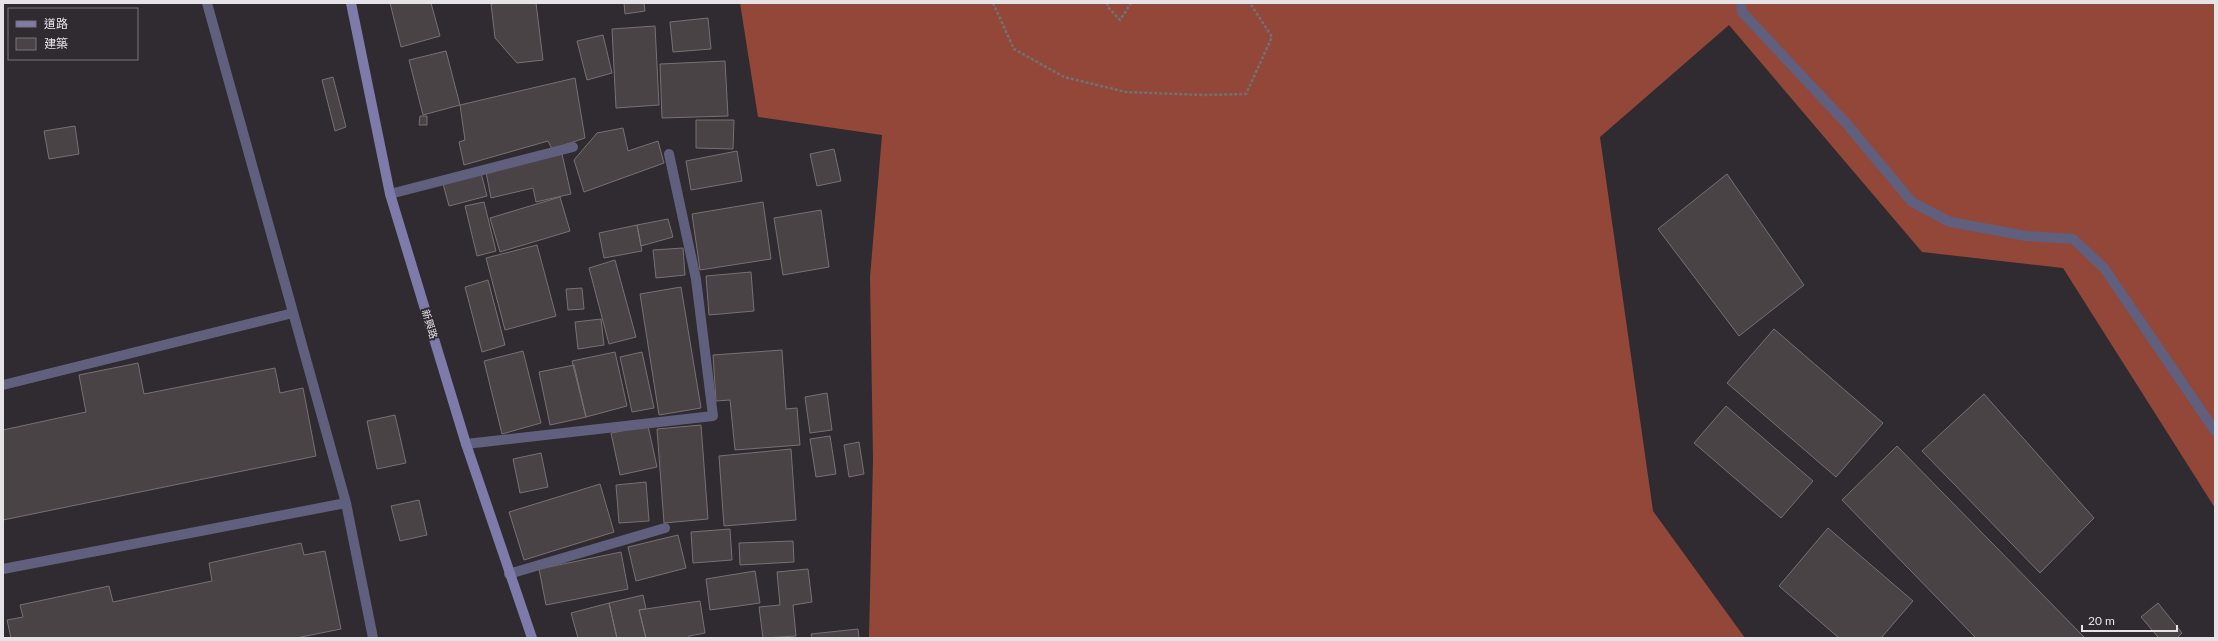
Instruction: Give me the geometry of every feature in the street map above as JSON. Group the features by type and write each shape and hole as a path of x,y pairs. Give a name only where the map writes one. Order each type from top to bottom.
{"street":[{"name":"新興路","path":"351,3 390,194 466,444 532,638"}],"lane":[{"path":"207,3 346,503 373,638"},
{"path":"1741,3 1742,12 1845,122 1912,202 1950,222 2026,236 2073,239 2104,268 2215,431"},
{"path":"390,194 573,147"},
{"path":"466,444 713,416 696,279 669,154"},
{"path":"3,385 293,313"},
{"path":"3,570 346,503"},
{"path":"509,574 664,528"}],"path":[{"path":"993,3 1014,49 1064,77 1126,92 1204,95 1246,94 1272,38 1250,3"},
{"path":"1108,3 1107,6 1120,20 1131,3"}],"shaded area":[{"path":"740,3 2215,3 2215,508 2063,268 1922,252 1729,25 1600,137 1653,511 1745,638 869,638 873,459 870,277 882,135 758,117"}],"building":[{"path":"390,3 431,3 440,36 401,47"},
{"path":"536,3 543,60 517,63 495,38 491,4"},
{"path":"624,3 644,3 645,11 625,14"},
{"path":"708,18 711,49 673,52 670,22"},
{"path":"655,26 659,105 616,108 612,29"},
{"path":"603,35 612,73 587,80 577,41"},
{"path":"446,51 460,105 423,115 409,60"},
{"path":"725,61 728,116 662,118 660,64"},
{"path":"333,77 346,127 335,131 322,80"},
{"path":"575,78 585,138 552,149 548,141 464,165 459,142 465,140 460,105"},
{"path":"420,116 427,116 427,125 419,125"},
{"path":"696,120 734,120 733,149 696,148"},
{"path":"75,126 79,154 49,159 44,131"},
{"path":"623,128 628,151 658,141 664,163 584,192 574,160 597,133"},
{"path":"834,149 841,181 817,186 810,154"},
{"path":"737,151 742,181 691,190 686,161"},
{"path":"562,154 571,194 536,202 533,188 491,198 486,172"},
{"path":"480,169 487,196 449,206 442,180"},
{"path":"1727,174 1804,285 1739,336 1658,229"},
{"path":"560,197 570,231 500,252 490,218"},
{"path":"484,202 496,251 477,256 465,206"},
{"path":"763,202 771,259 700,270 692,214"},
{"path":"821,210 829,267 783,275 774,218"},
{"path":"668,219 673,237 641,246 637,225"},
{"path":"637,225 642,251 604,258 599,233"},
{"path":"537,245 556,316 505,330 486,258"},
{"path":"683,248 685,275 656,278 653,250"},
{"path":"615,260 636,337 609,344 589,268"},
{"path":"751,272 754,311 709,315 706,276"},
{"path":"488,280 505,345 482,352 465,287"},
{"path":"681,287 701,408 659,415 640,294"},
{"path":"582,288 584,309 568,310 566,289"},
{"path":"601,319 604,345 578,349 575,322"},
{"path":"1774,329 1883,423 1836,477 1727,383"},
{"path":"782,350 786,409 797,408 800,445 735,450 730,400 716,401 713,355"},
{"path":"523,351 541,423 502,434 484,361"},
{"path":"615,352 627,406 586,417 572,361"},
{"path":"642,352 654,408 632,412 620,357"},
{"path":"138,363 144,394 275,368 280,393 303,388 316,456 3,520 3,430 86,412 79,375"},
{"path":"574,365 586,417 550,425 539,372"},
{"path":"827,393 832,430 810,433 805,397"},
{"path":"1984,394 2094,518 2040,573 1922,451"},
{"path":"1726,406 1813,481 1781,518 1694,443"},
{"path":"395,415 406,463 377,469 367,421"},
{"path":"701,425 708,519 664,523 657,429"},
{"path":"648,426 657,467 620,475 611,433"},
{"path":"830,436 836,474 816,477 810,439"},
{"path":"859,442 864,474 849,477 844,445"},
{"path":"1897,446 2085,638 1976,638 1842,500"},
{"path":"791,449 796,520 724,526 719,456"},
{"path":"541,453 548,487 520,493 513,459"},
{"path":"646,482 649,521 619,523 616,485"},
{"path":"600,484 614,532 524,560 509,512"},
{"path":"419,500 427,535 400,541 391,506"},
{"path":"1828,528 1913,601 1881,638 1839,638 1779,586"},
{"path":"730,529 732,560 693,563 691,532"},
{"path":"678,535 686,568 636,581 628,547"},
{"path":"793,541 794,562 740,565 739,543"},
{"path":"301,543 304,555 325,551 341,629 296,638 11,638 7,620 23,617 20,605 109,586 113,602 212,581 209,563"},
{"path":"621,552 628,589 546,605 539,569"},
{"path":"808,569 812,602 793,605 796,636 763,638 759,607 780,605 777,572"},
{"path":"755,571 760,603 710,610 706,579"},
{"path":"643,595 646,609 639,610 646,638 617,638 609,603"},
{"path":"700,601 705,633 689,636 689,638 646,638 639,610"},
{"path":"609,603 617,638 578,638 571,613"},
{"path":"2158,603 2182,633 2177,638 2157,638 2158,637 2141,617"},
{"path":"858,629 859,638 812,638 811,634"}]}
